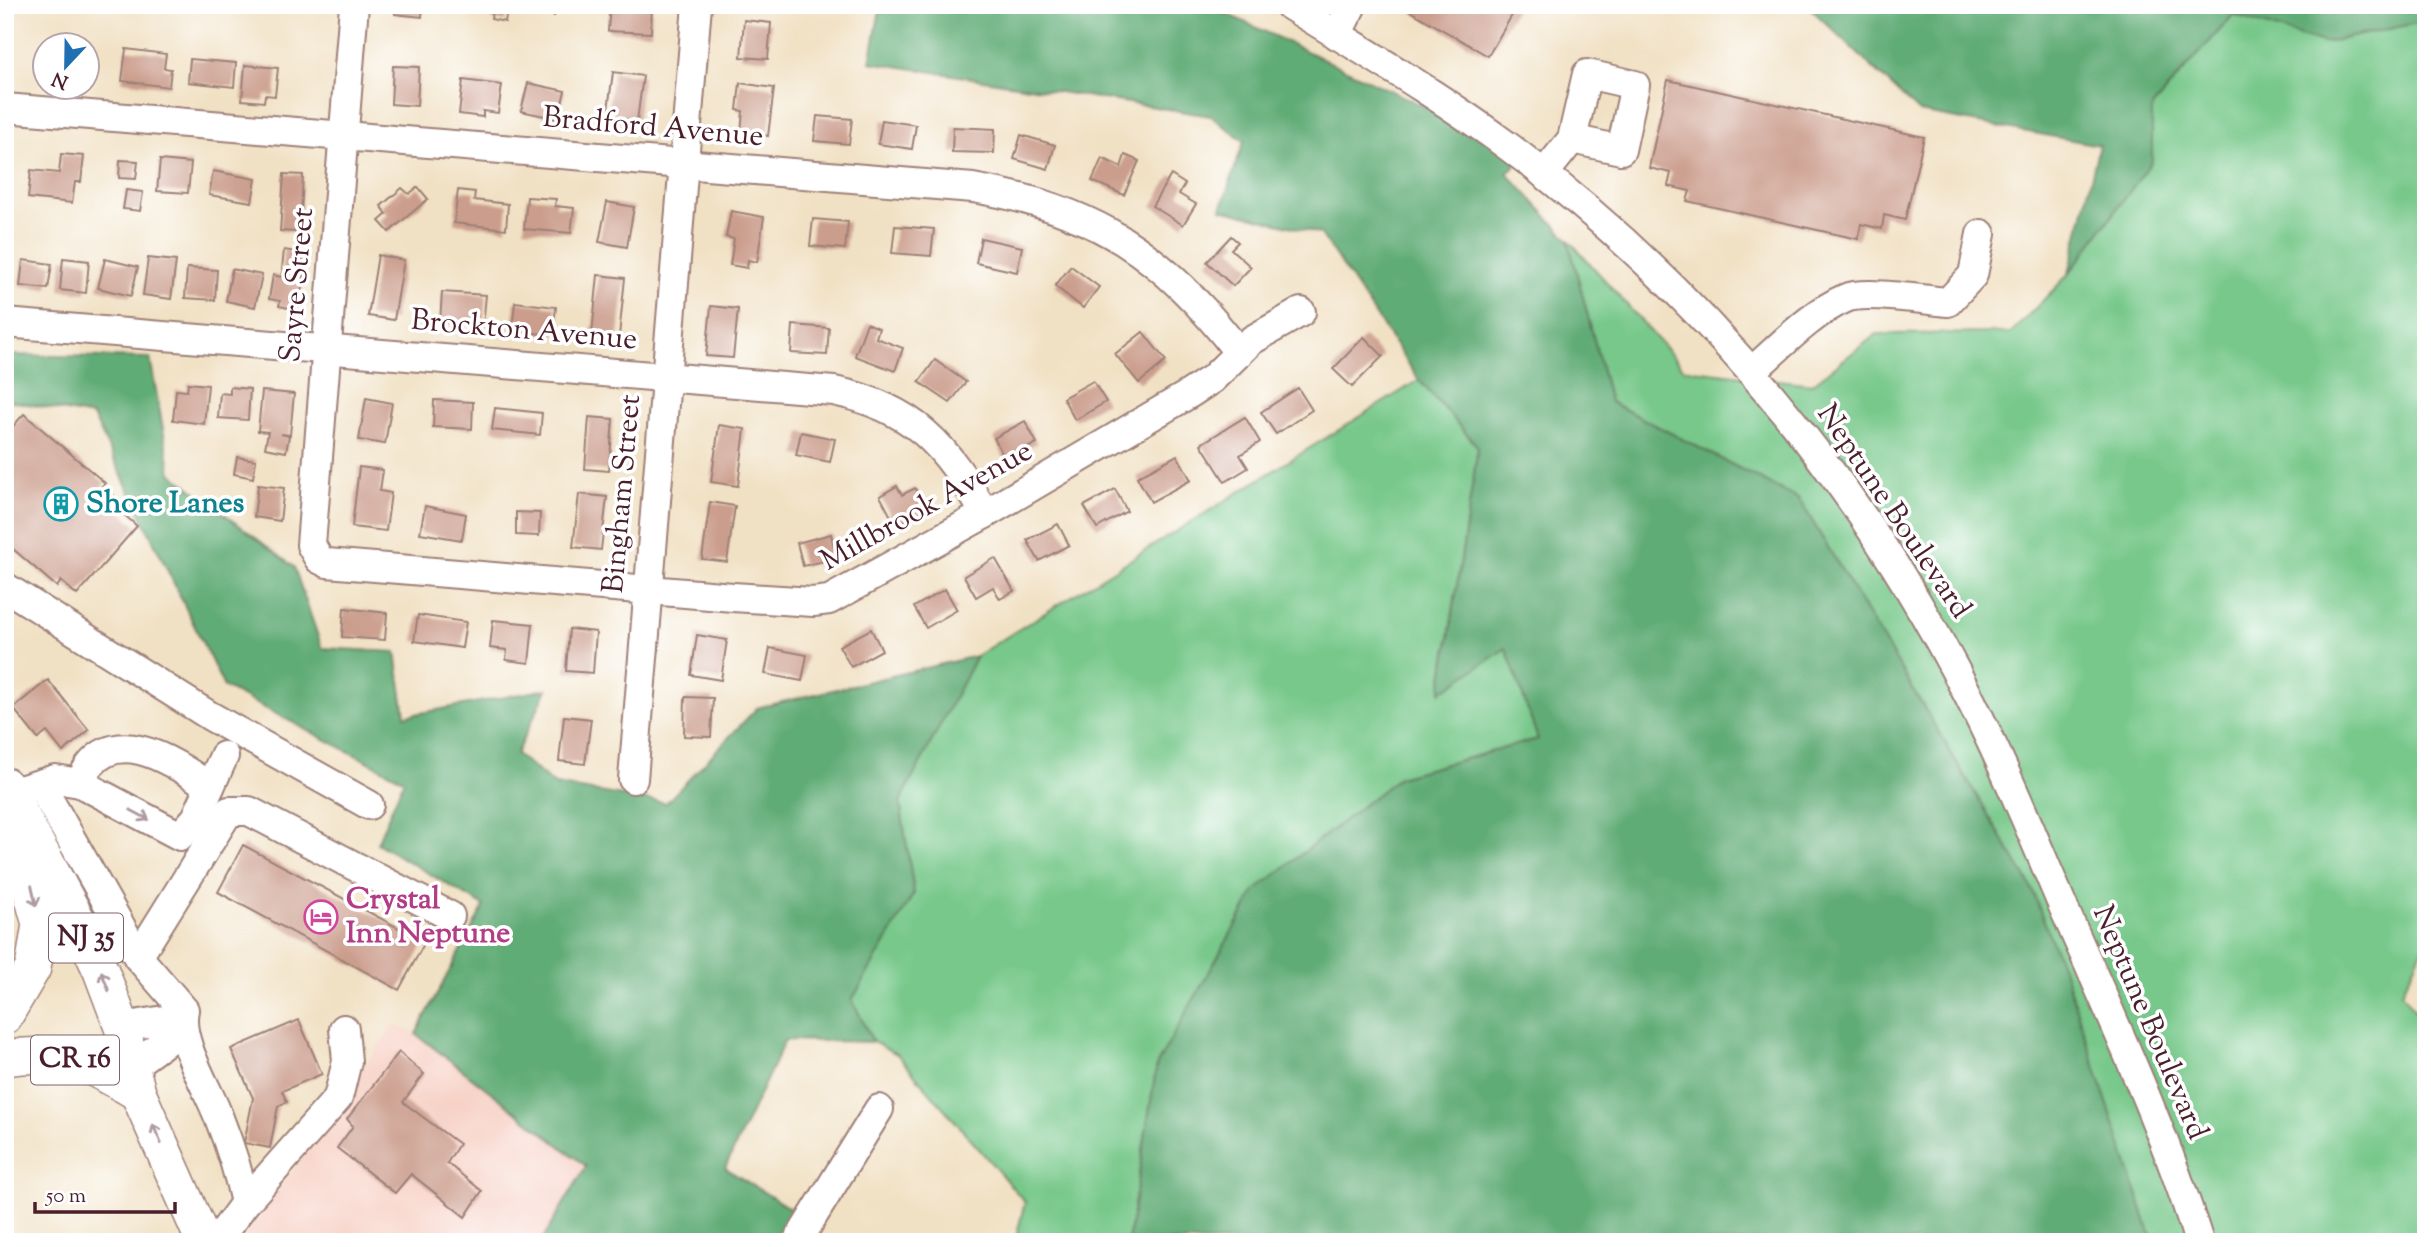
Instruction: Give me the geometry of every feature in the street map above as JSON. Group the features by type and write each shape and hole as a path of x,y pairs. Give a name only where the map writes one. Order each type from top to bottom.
{"main road":[{"name":"NJ 35","path":"5,1016 33,968 40,924 28,875 15,793"},
{"name":"NJ 35","path":"15,793 79,923 122,1027 135,1080 204,1242"},
{"name":"CR 16","path":"5,1058 36,1054 62,1056 135,1080"}],"street":[{"name":"Sayre Street","path":"327,563 319,559 311,545 354,5"},
{"name":"Bingham Street","path":"633,779 697,5"},
{"name":"Neptune Boulevard","path":"1289,5 1449,105 1544,174 1662,277 1752,371 1841,485 1911,592 1969,695 2153,1112 2199,1242"},
{"path":"1337,35 1352,5"},
{"name":"Bradford Avenue","path":"5,108 973,188 1050,204 1101,227 1154,261 1188,292 1239,353"},
{"path":"1544,174 1572,139"},
{"path":"1752,371 1811,321 1847,297 1893,297 1948,302 1973,275 1980,234"},
{"name":"Millbrook Avenue","path":"327,563 813,602 829,600 985,514 1189,394 1212,379 1275,324 1301,312"},
{"name":"Brockton Avenue","path":"5,323 834,391 882,406 914,424 947,453 985,514"},
{"path":"5,587 222,723 369,805"},
{"path":"222,723 214,748 231,762 242,756 251,739"},
{"path":"80,783 86,768 113,748 140,747 210,787"},
{"path":"135,1080 181,1022 184,1010 138,957 15,793 55,779 80,783 180,836 196,818 224,756"},
{"path":"138,957 229,811 249,811 450,916"},
{"path":"122,1027 170,1018 181,1022 237,1165 245,1203"},
{"path":"216,1242 245,1203 338,1098 347,1061 344,1029"},
{"path":"797,1242 878,1109"}],"shaded area":[{"path":"394,1024 416,1034 587,1166 541,1242 242,1242"}],"green space":[{"path":"881,5 1208,5 1526,154 1507,173 1568,239 1610,402 1799,499 2030,885 2065,975 2153,1242 1128,1242 1157,1064 1255,891 1399,777 1538,739 1506,648 1441,692 1478,447 1419,380 1321,234 1221,209 1244,141 1211,116 870,62"},
{"path":"1807,5 2426,5 2426,21 2323,43 2233,15 2152,107 2152,161 2069,274 2099,145 1919,112"},
{"path":"2233,15 2323,43 2426,21 2426,942 2402,992 2426,1026 2426,1242 2153,1242 2065,975 2030,885 1799,499 1610,402 1568,239 1684,369 1812,384 1877,334 2011,333 2069,274 2152,161 2152,107"},
{"path":"5,355 150,358 171,473 294,567 322,648 396,652 405,716 547,689 516,754 555,785 666,803 757,708 976,656 900,802 914,893 852,1000 873,1042 785,1040 725,1168 810,1221 797,1242 541,1242 586,1166 416,1034 484,906 377,843 404,780 224,687 93,416 5,400"},
{"path":"1419,380 1478,447 1441,691 1506,648 1538,739 1399,777 1157,1064 1128,1242 1015,1242 1025,1202 897,1054 873,1042 852,1000 914,893 900,802 976,656"}],"building":[{"path":"395,5 423,5 422,17 395,14"},
{"path":"493,5 508,5 505,22 491,19"},
{"path":"532,5 558,5 554,16 531,8"},
{"path":"610,5 652,5 651,33 608,31"},
{"path":"1406,5 1518,5 1488,56 1405,8"},
{"path":"744,20 771,23 768,59 741,57"},
{"path":"126,49 166,54 164,68 171,69 169,87 122,81"},
{"path":"190,59 236,63 234,87 188,82"},
{"path":"245,65 278,68 275,96 265,95 264,102 242,100"},
{"path":"393,66 419,67 417,106 391,104"},
{"path":"613,72 643,76 637,121 607,117"},
{"path":"463,80 502,85 498,113 483,111 483,117 459,114"},
{"path":"1668,80 1924,137 1905,220 1884,215 1882,229 1861,224 1858,239 1687,201 1690,191 1668,186 1671,173 1649,168"},
{"path":"528,83 565,91 558,119 521,111"},
{"path":"740,83 774,88 768,136 741,132 743,111 737,110"},
{"path":"817,116 852,119 849,144 814,141"},
{"path":"882,120 916,125 912,149 878,144"},
{"path":"953,127 995,129 994,153 952,152"},
{"path":"1021,135 1055,145 1048,169 1014,159"},
{"path":"61,154 84,156 81,182 75,182 72,203 28,198 31,170 59,173"},
{"path":"1125,155 1139,161 1124,195 1092,181 1102,158 1121,167"},
{"path":"120,160 138,161 136,179 119,178"},
{"path":"160,160 191,163 188,193 157,191"},
{"path":"213,171 256,179 252,202 209,195"},
{"path":"284,174 303,175 301,214 297,214 296,232 280,231"},
{"path":"1171,175 1185,184 1179,194 1196,204 1183,225 1152,206"},
{"path":"418,187 428,199 389,232 379,221 387,214 381,206 402,188 409,194"},
{"path":"126,190 143,192 140,211 123,209"},
{"path":"458,190 475,192 474,200 508,204 506,229 454,223"},
{"path":"527,197 556,199 555,206 574,208 571,233 524,229"},
{"path":"607,202 634,207 627,247 599,242"},
{"path":"731,211 764,217 757,262 748,260 747,268 730,265 734,239 726,237"},
{"path":"813,219 848,222 845,249 810,246"},
{"path":"895,226 934,229 931,256 892,253"},
{"path":"1231,236 1238,242 1231,249 1251,267 1233,286 1207,262"},
{"path":"981,238 1022,247 1017,272 976,263"},
{"path":"284,250 303,253 301,271 282,269"},
{"path":"378,255 404,260 394,320 368,316"},
{"path":"63,258 89,261 86,293 60,290"},
{"path":"148,258 176,261 171,299 143,295"},
{"path":"105,259 138,267 131,296 98,288"},
{"path":"23,260 52,264 48,289 20,286"},
{"path":"1071,266 1099,287 1083,308 1055,286"},
{"path":"187,268 217,270 215,300 185,298"},
{"path":"232,269 262,275 255,307 226,301"},
{"path":"283,272 304,275 298,310 279,306 280,301 269,299 273,275 282,277"},
{"path":"598,275 625,278 619,336 592,334"},
{"path":"442,292 486,295 483,326 440,322"},
{"path":"515,302 556,307 553,335 512,331"},
{"path":"711,306 738,309 733,358 706,356"},
{"path":"867,323 879,328 876,338 903,348 895,371 855,356"},
{"path":"793,325 829,328 827,355 791,353"},
{"path":"1143,332 1166,361 1139,383 1115,354"},
{"path":"1364,337 1383,356 1352,387 1333,369"},
{"path":"935,360 966,382 950,403 919,382"},
{"path":"1093,381 1106,402 1075,420 1063,398"},
{"path":"188,383 208,385 204,424 173,420 176,390 187,391"},
{"path":"230,387 250,389 248,420 218,418 220,393 230,394"},
{"path":"1298,388 1312,410 1276,434 1261,412"},
{"path":"262,391 294,394 290,435 281,434 289,436 286,452 265,448 268,432 258,431"},
{"path":"366,398 392,403 385,444 359,440"},
{"path":"434,400 473,402 472,429 433,427"},
{"path":"495,408 542,413 540,435 492,430"},
{"name":"Shore Lanes","path":"24,414 105,483 93,496 99,501 108,491 119,500 114,506 137,526 77,595 61,581 57,587 5,542 5,435"},
{"path":"589,417 613,419 609,471 585,469"},
{"path":"1245,417 1260,442 1240,455 1248,468 1225,482 1201,444"},
{"path":"1025,421 1037,443 1005,459 994,438"},
{"path":"719,425 745,429 738,486 711,482"},
{"path":"801,432 835,439 830,462 796,455"},
{"path":"1177,455 1191,480 1151,502 1137,477"},
{"path":"237,457 256,460 253,478 234,474"},
{"path":"359,467 383,470 380,491 391,493 386,531 352,527"},
{"path":"258,485 284,488 280,521 254,517"},
{"path":"897,486 902,495 915,488 927,509 896,526 880,496"},
{"path":"1115,489 1127,511 1097,528 1084,506"},
{"path":"579,494 607,497 601,550 573,547"},
{"path":"710,502 735,506 727,562 702,559"},
{"path":"425,506 466,514 462,540 420,533"},
{"path":"516,512 540,513 539,536 516,535"},
{"path":"1058,524 1069,545 1039,561 1027,540"},
{"path":"831,534 837,558 803,566 797,543"},
{"path":"995,558 1014,591 1000,599 993,587 976,597 964,576"},
{"path":"945,589 957,610 926,628 914,607"},
{"path":"344,608 387,613 385,640 342,637"},
{"path":"418,615 466,622 462,648 414,641"},
{"path":"493,620 533,624 529,663 506,660 507,650 490,648"},
{"path":"569,629 596,632 593,673 566,671"},
{"path":"871,629 882,650 851,667 839,646"},
{"path":"697,635 727,640 721,680 691,675"},
{"path":"770,648 807,655 802,681 765,674"},
{"path":"48,680 89,730 63,752 47,732 38,739 13,708"},
{"path":"685,697 713,698 711,737 684,736"},
{"path":"564,716 591,719 585,764 559,761"},
{"name":"Crystal Inn Neptune","path":"243,845 425,942 399,990 218,892"},
{"path":"299,1020 322,1074 282,1091 287,1102 278,1106 270,1148 244,1143 253,1098 231,1049"},
{"path":"399,1052 424,1074 403,1102 459,1144 447,1163 482,1191 465,1217 411,1174 395,1193 337,1148 353,1126 347,1119"}],"place":[{"name":"Shore Lanes","path":"61,504"},
{"name":"Crystal Inn Neptune","path":"321,917"}]}
